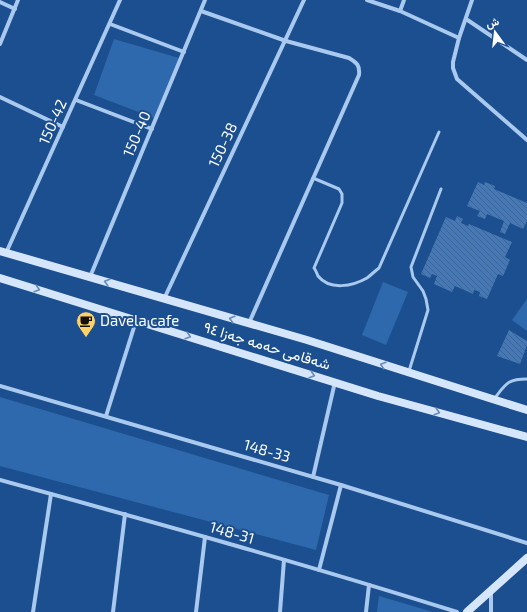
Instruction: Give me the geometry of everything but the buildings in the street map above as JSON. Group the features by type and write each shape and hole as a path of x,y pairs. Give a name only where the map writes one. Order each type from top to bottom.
{"main road":[{"name":"شەقامی حەمە جەزا ٩٤","path":"3,252 307,340 527,410"},
{"name":"شەقامی حەمە جەزا ٩٤","path":"0,278 378,396 527,437"},
{"path":"467,612 527,558"}],"street":[{"path":"0,44 18,0"},
{"name":"150-42","path":"3,252 76,100 120,0"},
{"name":"150-40","path":"90,278 205,0"},
{"name":"150-38","path":"164,299 304,0"},
{"path":"367,0 400,11 459,38"},
{"path":"400,11 404,0"},
{"path":"472,0 459,38 453,68 458,79 527,140"},
{"path":"0,2 15,9"},
{"path":"201,11 286,41 349,58 356,62 359,69 359,75 248,323"},
{"path":"466,19 527,60"},
{"path":"110,24 184,52"},
{"path":"0,97 63,127"},
{"path":"76,100 152,129"},
{"path":"106,416 136,320"},
{"path":"313,477 335,382"},
{"name":"148-33","path":"0,386 341,485 527,543"},
{"name":"148-31","path":"0,480 205,537 456,612"},
{"path":"319,570 341,485"},
{"path":"33,612 51,494"},
{"path":"113,612 125,514"},
{"path":"196,612 205,537"},
{"path":"280,612 284,560"},
{"path":"366,612 369,585"},
{"path":"491,590 491,612"}],"lane":[{"path":"313,178 339,189 342,194 342,203 314,268 318,276 324,282 335,286 354,284 368,277 379,268 439,132"},
{"path":"408,373 428,310 423,291 413,278 411,267 441,189"},
{"path":"494,399 506,383 516,379 527,378"}],"shaded area":[{"path":"114,39 179,58 154,118 94,95"},
{"path":"383,282 408,292 386,345 362,335"},
{"path":"527,299 527,331 512,320"},
{"path":"0,397 329,495 316,550 0,466"},
{"path":"379,596 433,612 377,612"}],"place":[{"name":"Davela cafe","path":"86,338"}]}
